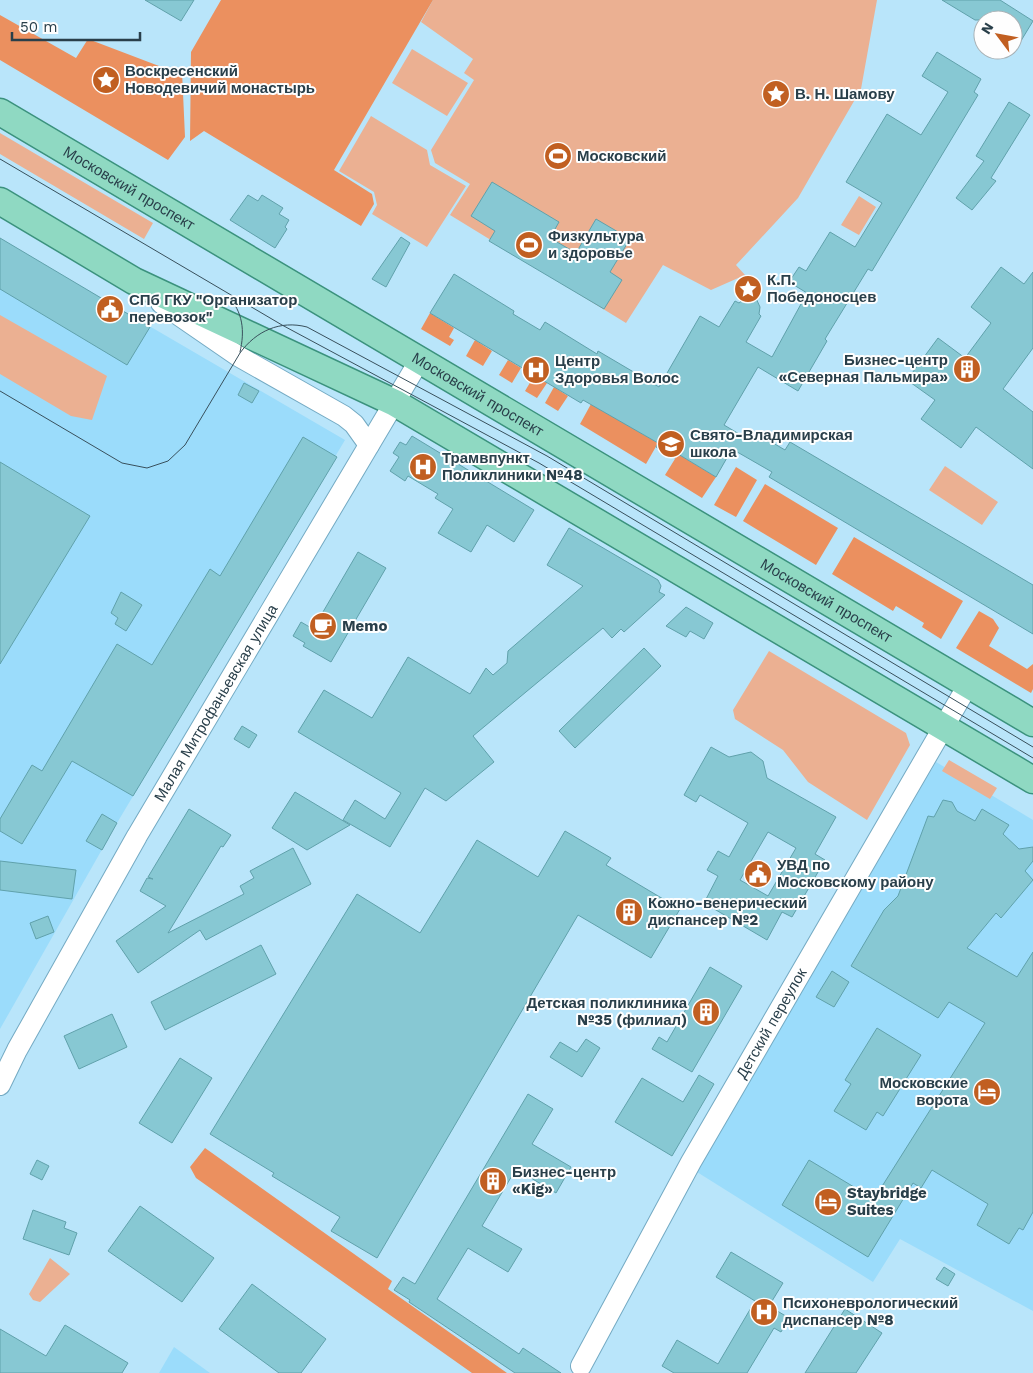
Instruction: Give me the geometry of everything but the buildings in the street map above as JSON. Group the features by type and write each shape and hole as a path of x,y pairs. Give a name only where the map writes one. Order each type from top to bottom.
{"main road":[{"name":"Московский проспект","path":"0,112 1033,723"},
{"path":"0,201 134,281 394,403 1033,780"}],"street":[{"path":"134,281 164,306 238,356 344,416 354,424 369,445"},
{"name":"Малая Митрофаньевская улица","path":"0,1085 17,1050 137,836 419,361"},
{"name":"Детский переулок","path":"581,1366 691,1162 968,685"},
{"name":"Малая Митрофаньевская улица","path":"0,1064 17,1050"}],"shaded area":[{"path":"221,0 433,0 334,170 372,194 374,204 361,226 204,131 190,141 191,52"},
{"name":"Московский","path":"433,0 877,0 861,89 798,198 736,265 745,275 711,290 663,265 626,323 450,215 470,184 435,163 431,150 474,80 464,73 473,59 421,22"},
{"path":"0,15 76,58 88,39 159,66 182,71 185,137 168,160 0,60"},
{"path":"412,49 468,83 447,116 392,83"},
{"path":"371,116 427,150 430,165 466,186 427,247 372,214 377,205 374,192 339,171"},
{"path":"0,133 153,223 144,239 0,154"},
{"path":"859,196 876,207 859,235 841,225"},
{"path":"0,239 345,440 117,823 0,1029"},
{"path":"430,313 454,328 449,337 454,340 450,346 421,329"},
{"path":"0,315 107,376 92,420 71,416 0,374"},
{"path":"475,340 492,351 483,366 466,356"},
{"path":"508,360 521,368 512,383 499,375"},
{"path":"534,376 547,383 537,398 525,391"},
{"path":"554,387 568,396 558,411 545,403"},
{"path":"591,404 658,443 646,464 580,424"},
{"path":"678,454 716,477 702,498 665,475"},
{"path":"945,466 998,502 982,525 929,490"},
{"path":"736,467 757,480 736,517 714,505"},
{"path":"765,484 838,528 816,565 743,521"},
{"path":"854,537 963,601 941,639 922,627 924,623 896,606 893,611 832,574"},
{"path":"979,611 993,619 999,628 989,646 1027,669 1033,664 1033,689 1031,693 956,648"},
{"path":"769,651 906,733 910,745 867,820 808,782 783,750 735,719 733,710"},
{"path":"949,760 997,788 990,799 942,771"},
{"path":"936,762 1033,820 1033,1311 900,1239 873,1282 697,1172"},
{"path":"205,1148 392,1281 388,1289 507,1373 472,1373 196,1178 190,1167"},
{"path":"50,1258 70,1274 40,1302 33,1300 29,1294"},
{"path":"174,1347 210,1373 159,1373"}],"tram line":[{"path":"0,159 282,325 539,463 1033,758"},
{"path":"228,296 237,309 242,322 240,352"},
{"path":"0,391 122,463 147,468 168,461 185,445 246,345 261,333 278,326 297,325 307,327 547,456 1033,747"}],"place":[{"name":"Воскресенский Новодевичий монастырь","path":"106,80"},
{"name":"В. Н. Шамову","path":"776,94"},
{"name":"Московский","path":"558,156"},
{"name":"Физкультура и здоровье","path":"529,245"},
{"name":"К.П. Победоносцев","path":"748,289"},
{"name":"СПб ГКУ \"Организатор перевозок\"","path":"110,309"},
{"name":"Бизнес-центр «Северная Пальмира»","path":"967,369"},
{"name":"Центр Здоровья Волос","path":"536,370"},
{"name":"Свято-Владимирская школа","path":"671,444"},
{"name":"Трамвпункт Поликлиники №48","path":"423,467"},
{"name":"Memo","path":"323,626"},
{"name":"УВД по Московскому району","path":"758,874"},
{"name":"Кожно-венерический диспансер №2","path":"629,912"},
{"name":"Детская поликлиника №35 (филиал)","path":"706,1012"},
{"name":"Московские ворота","path":"987,1092"},
{"name":"Бизнес-центр «Kig»","path":"493,1181"},
{"name":"Staybridge Suites","path":"828,1202"},
{"name":"Психоневрологический диспансер №8","path":"764,1312"}]}
